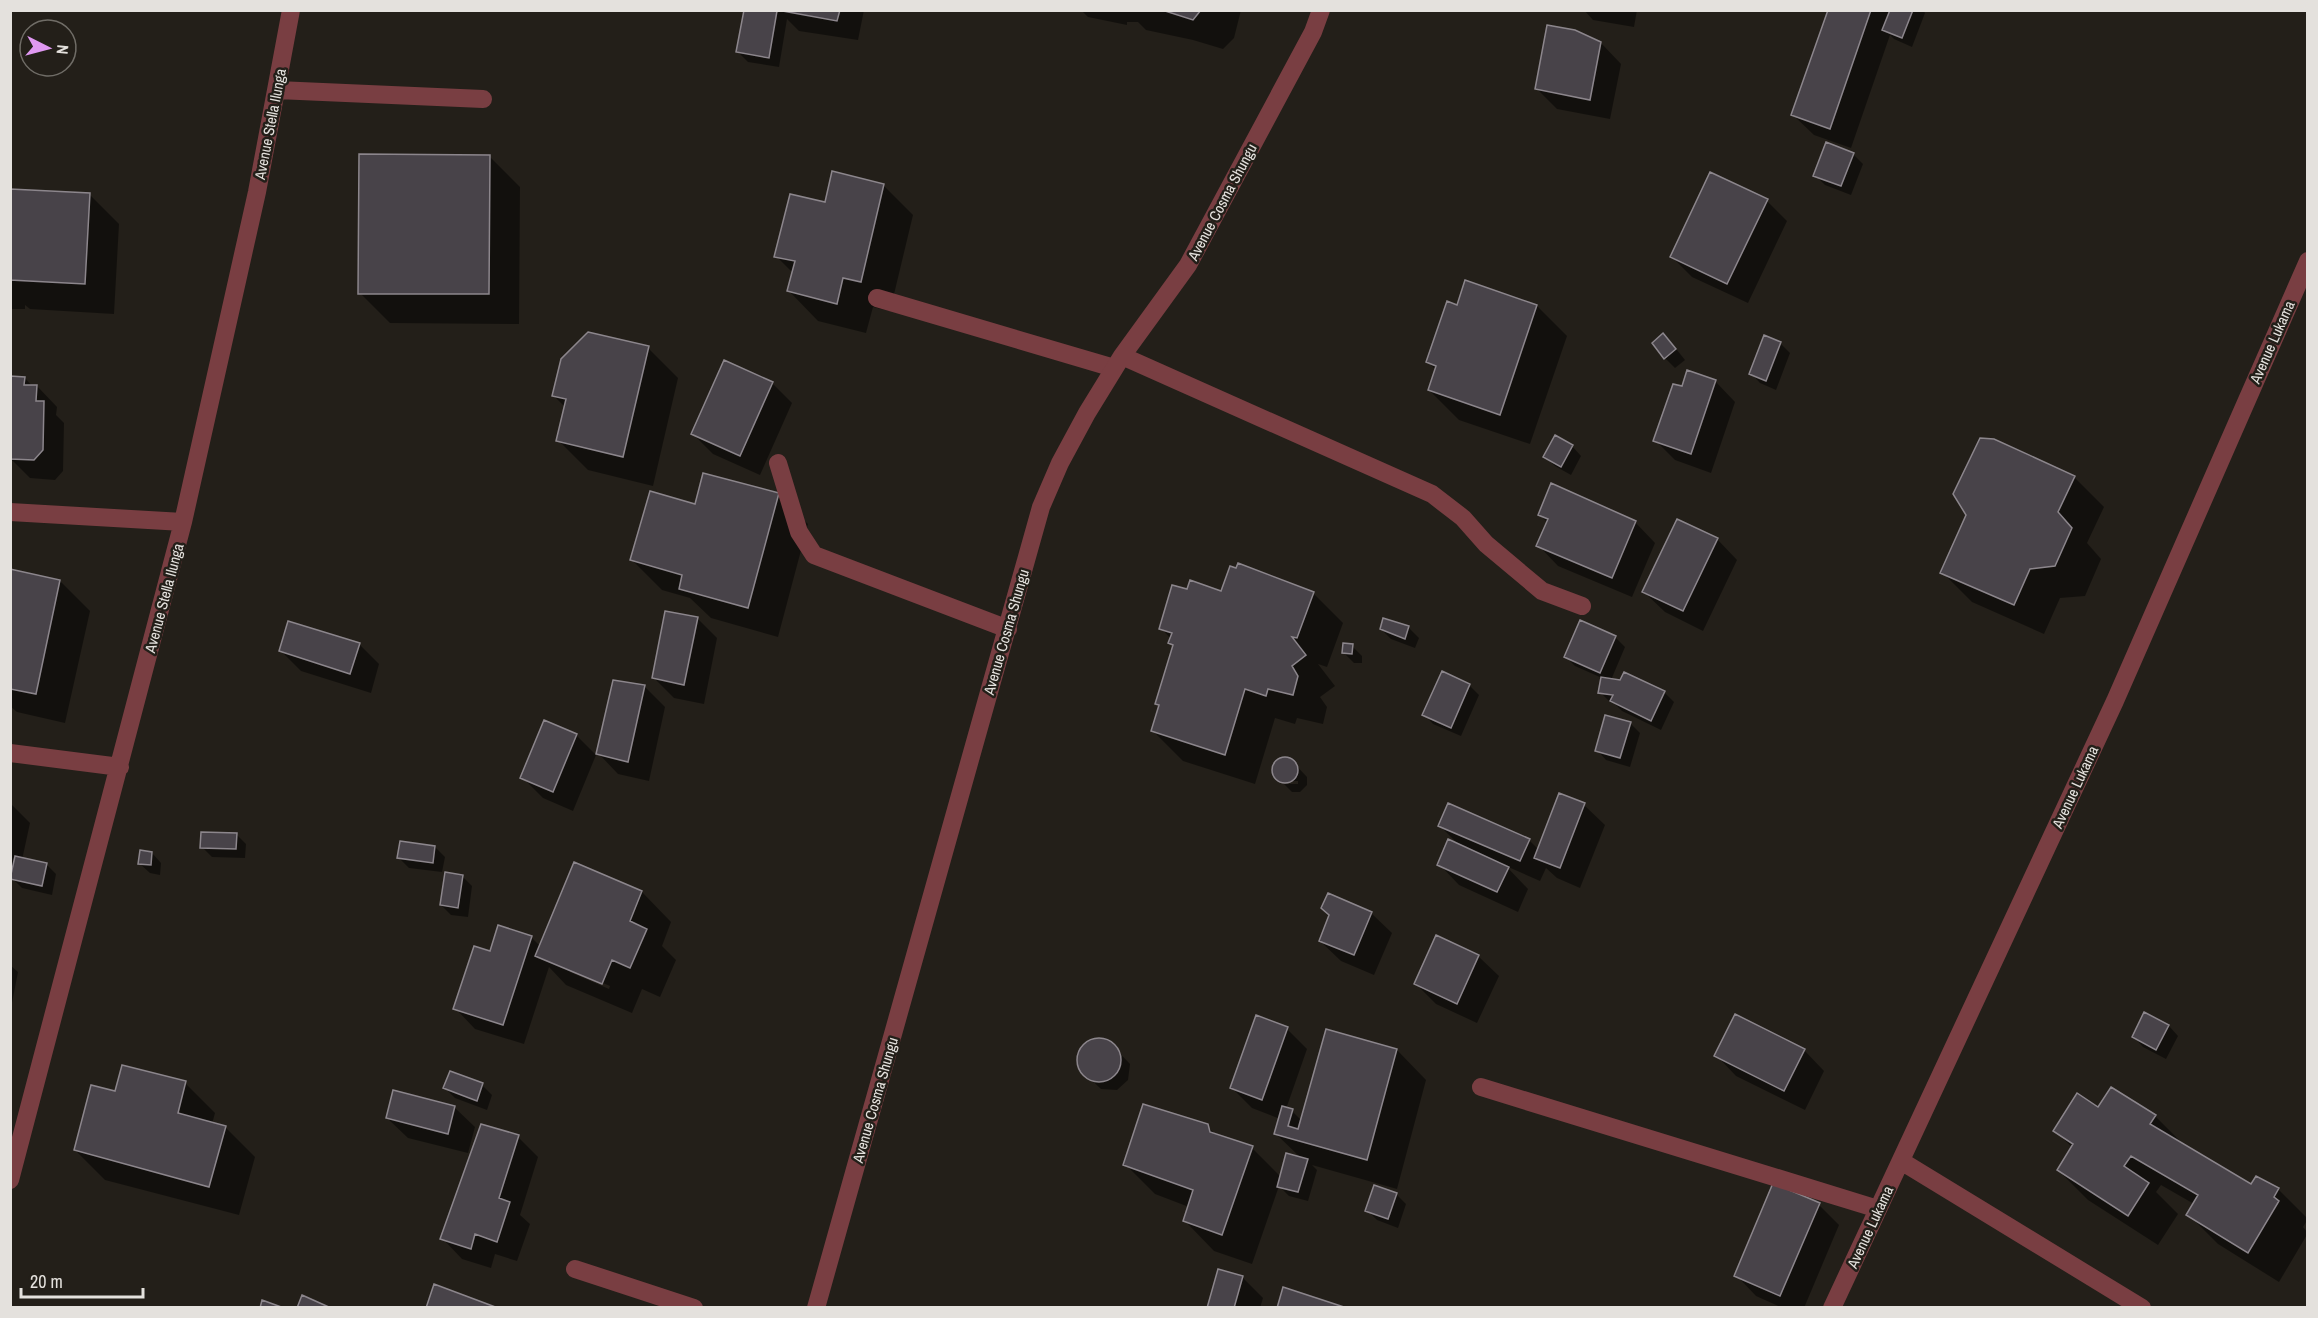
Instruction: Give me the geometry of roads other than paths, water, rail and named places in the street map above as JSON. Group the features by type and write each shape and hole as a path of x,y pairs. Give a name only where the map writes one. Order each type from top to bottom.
{"street":[{"name":"Avenue Stella Ilunga","path":"10,1180 183,522 257,192 291,10"},
{"name":"Avenue Cosma Shungu","path":"816,1308 1041,507 1060,463 1118,362 1188,265 1312,32 1321,10"},
{"path":"277,90 483,99"},
{"name":"Avenue Lukama","path":"1832,1308 2115,701 2307,261"},
{"path":"877,298 1118,362 1432,494 1462,518 1486,544 1542,591 1582,606"},
{"path":"778,463 799,532 814,555 1008,629"},
{"path":"10,512 183,522"},
{"path":"10,753 120,767"},
{"path":"1481,1087 1878,1209"},
{"path":"1902,1161 2142,1308"},
{"path":"575,1269 694,1308"}]}
